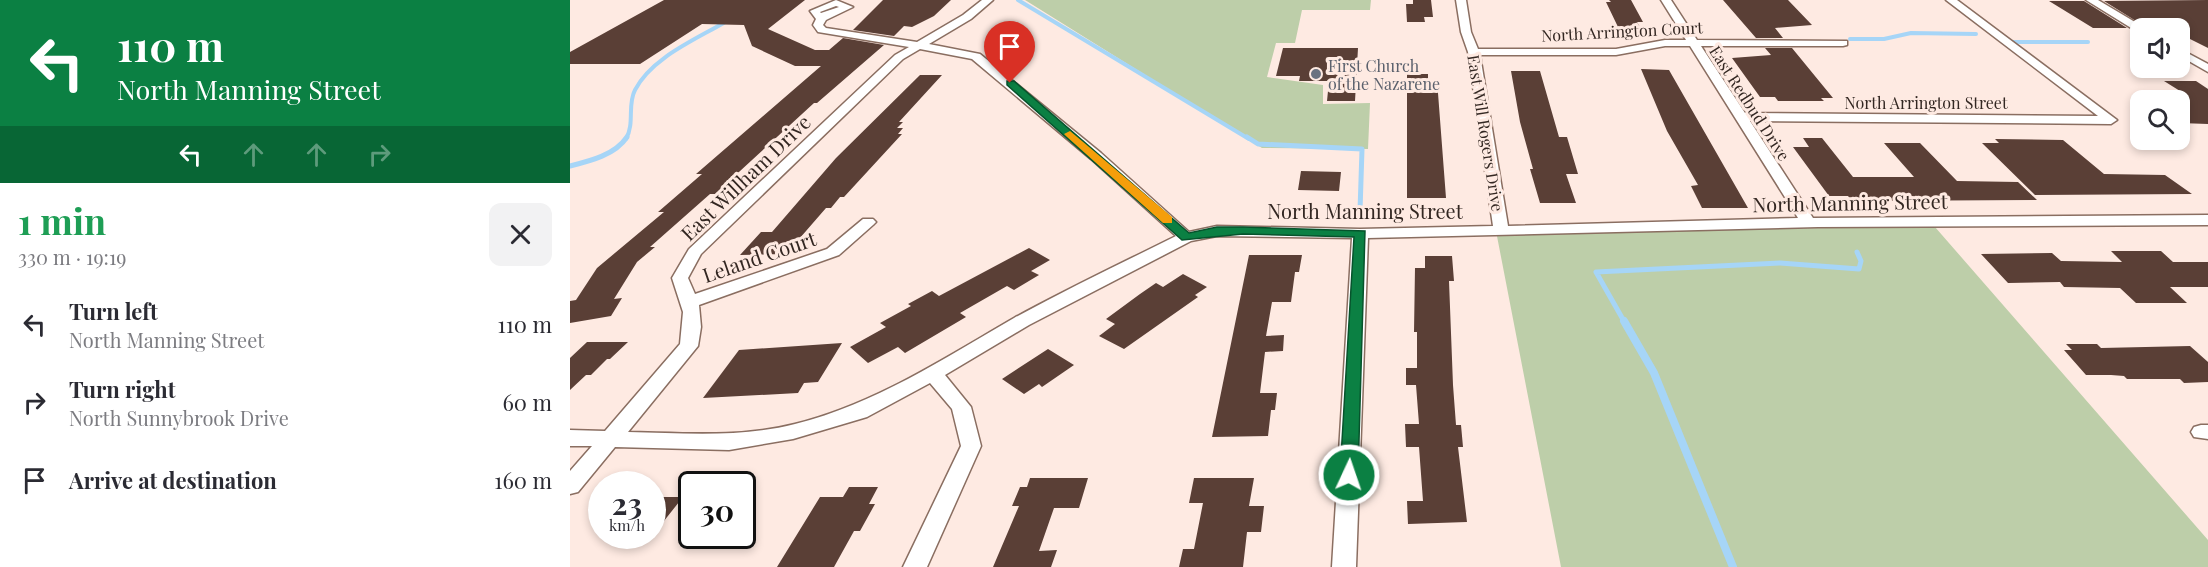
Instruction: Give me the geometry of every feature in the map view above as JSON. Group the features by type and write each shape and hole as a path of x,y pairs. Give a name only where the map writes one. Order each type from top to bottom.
{"street":[{"name":"East Willham Drive","path":"570,486 689,346 695,326 690,302 680,278 695,252 899,57 967,17 988,0"},
{"name":"East Will Rogers Drive","path":"1461,0 1466,32 1474,52 1501,231"},
{"name":"East Redbud Drive","path":"1666,0 1808,222"},
{"name":"North Arrington Street","path":"1740,117 2111,120 1951,0"},
{"path":"2091,0 2130,23"},
{"path":"822,18 818,25 822,30 863,34 915,46 976,56 1087,149 1186,237"},
{"name":"North Arrington Court","path":"1474,52 1616,52 1665,43 1843,43"},
{"path":"2190,58 2208,69"},
{"name":"North Manning Street","path":"570,438 729,442 793,432 860,412 933,374 1023,321 1186,237 1234,231 1360,234 1808,222 2208,220"},
{"name":"Leland Court","path":"690,302 832,252 867,222"},
{"path":"1344,567 1360,234"},
{"path":"915,567 971,446 961,407 933,374"}],"green space":[{"path":"1025,0 1371,0 1370,10 1302,10 1295,43 1276,43 1267,77 1323,85 1323,104 1370,103 1368,149 1262,148"},
{"path":"1935,227 2208,540 2208,567 1561,567 1496,231"}],"building":[{"path":"664,0 805,0 768,29 815,50 829,50 843,38 884,45 817,103 814,103 715,194 710,194 650,247 655,247 637,262 614,299 622,298 611,316 570,323 570,301 576,300 597,268 664,212 658,212 702,174 696,174 821,66 795,66 752,46 744,25 702,24 640,64 570,64 570,52"},
{"path":"883,0 951,0 934,16 912,27 904,26 894,36 853,30"},
{"path":"1413,0 1431,0 1433,17 1424,17 1425,22 1407,22 1406,4 1413,4"},
{"path":"1609,0 1631,0 1643,22 1637,22 1640,27 1618,27 1606,2 1611,2"},
{"path":"1723,0 1788,0 1812,25 1775,28 1783,38 1756,38"},
{"path":"2208,0 2208,48 2190,39 2190,18 2131,18 2104,1"},
{"path":"2049,1 2084,1 2127,28 2093,28"},
{"name":"First Church of the Nazarene","path":"1283,48 1358,48 1355,101 1327,101 1329,81 1299,81 1300,76 1276,76"},
{"path":"1765,48 1792,48 1833,98 1821,98 1824,101 1778,101 1775,97 1760,97 1732,58 1771,55"},
{"path":"1641,69 1669,70 1748,208 1702,208 1691,186 1698,185 1667,131"},
{"path":"1511,71 1540,71 1559,137 1567,137 1578,174 1566,174 1576,203 1540,203 1530,169 1533,169 1520,122"},
{"path":"1407,74 1428,74 1428,80 1437,80 1446,198 1407,198"},
{"path":"920,75 942,75 899,122 903,122 897,128 903,128 898,134 902,134 844,197 840,197 831,208 826,208 786,254 740,255 761,232 772,232 836,158"},
{"path":"2164,81 2196,81 2208,89 2208,124 2190,123 2190,90 2178,90"},
{"path":"1803,138 1822,138 1853,177 1914,177 1884,143 1920,143 1957,181 2018,182 2037,200 1852,201 1848,196 1829,196 1793,147 1809,147"},
{"path":"1995,139 2063,140 2104,174 2165,175 2192,194 2035,195 1982,143 1999,143"},
{"path":"1301,171 1341,172 1339,191 1298,190"},
{"path":"1029,248 1050,260 1031,271 1039,275 1014,290 1007,286 960,313 966,317 905,353 898,347 868,363 850,347 886,327 880,323 911,306 908,304 932,291 939,296"},
{"path":"2111,251 2161,251 2173,262 2208,262 2208,287 2170,287 2187,303 2136,303 2120,288 2064,287 2060,282 2008,283 1981,254 2052,253 2061,261 2122,262"},
{"path":"1249,255 1302,255 1299,272 1295,272 1291,302 1272,302 1266,336 1284,335 1283,351 1265,352 1260,393 1277,393 1275,410 1271,410 1268,436 1212,437"},
{"path":"1425,256 1452,256 1454,281 1449,281 1453,385 1456,425 1461,425 1463,447 1458,447 1467,522 1408,524 1407,501 1423,501 1419,447 1406,447 1405,424 1419,424 1416,385 1406,385 1406,368 1417,368 1417,332 1414,332 1415,268 1425,268"},
{"path":"1183,274 1207,287 1195,295 1198,297 1124,349 1099,336 1115,324 1106,319 1156,283 1163,287"},
{"path":"587,342 628,342 591,375 586,375 570,390 570,358"},
{"path":"842,343 818,382 804,383 798,393 703,398 739,350"},
{"path":"2066,344 2097,344 2101,348 2190,346 2208,362 2208,382 2184,383 2180,379 2127,379 2124,376 2086,375 2064,350 2072,350"},
{"path":"1048,349 1074,365 1042,387 1039,384 1024,394 1002,379"},
{"path":"1030,478 1088,478 1079,508 1054,508 1039,551 1057,550 1051,567 993,567 1019,506 1012,506 1020,487 1027,487"},
{"path":"1194,478 1254,478 1249,506 1264,506 1261,532 1247,532 1243,567 1179,567 1183,549 1194,549 1203,503 1189,503"},
{"path":"849,487 878,487 869,504 875,504 860,531 854,531 834,567 777,567 820,497 843,497"},
{"path":"666,497 678,497 678,503 666,518"}],"waterway":[{"path":"1018,0 1249,139"},
{"path":"627,137 630,127 631,102 643,78 664,58 727,21"},
{"path":"1850,39 1884,39 1911,33 1976,34"},
{"path":"2012,42 2088,42"},
{"path":"570,166 609,153 627,137"},
{"path":"1247,137 1258,144 1362,149 1360,211"},
{"path":"1625,323 1596,272 1780,263 1859,269 1861,261 1857,252"},
{"path":"1624,321 1654,373 1733,567"}],"slow traffic":[{"path":"1070,134 1167,220"}],"place":[{"name":"First Church of the Nazarene","path":"1316,74"}],"route":[{"path":"1010,83 1186,237 1217,231 1243,230 1360,234 1349,475"}]}
